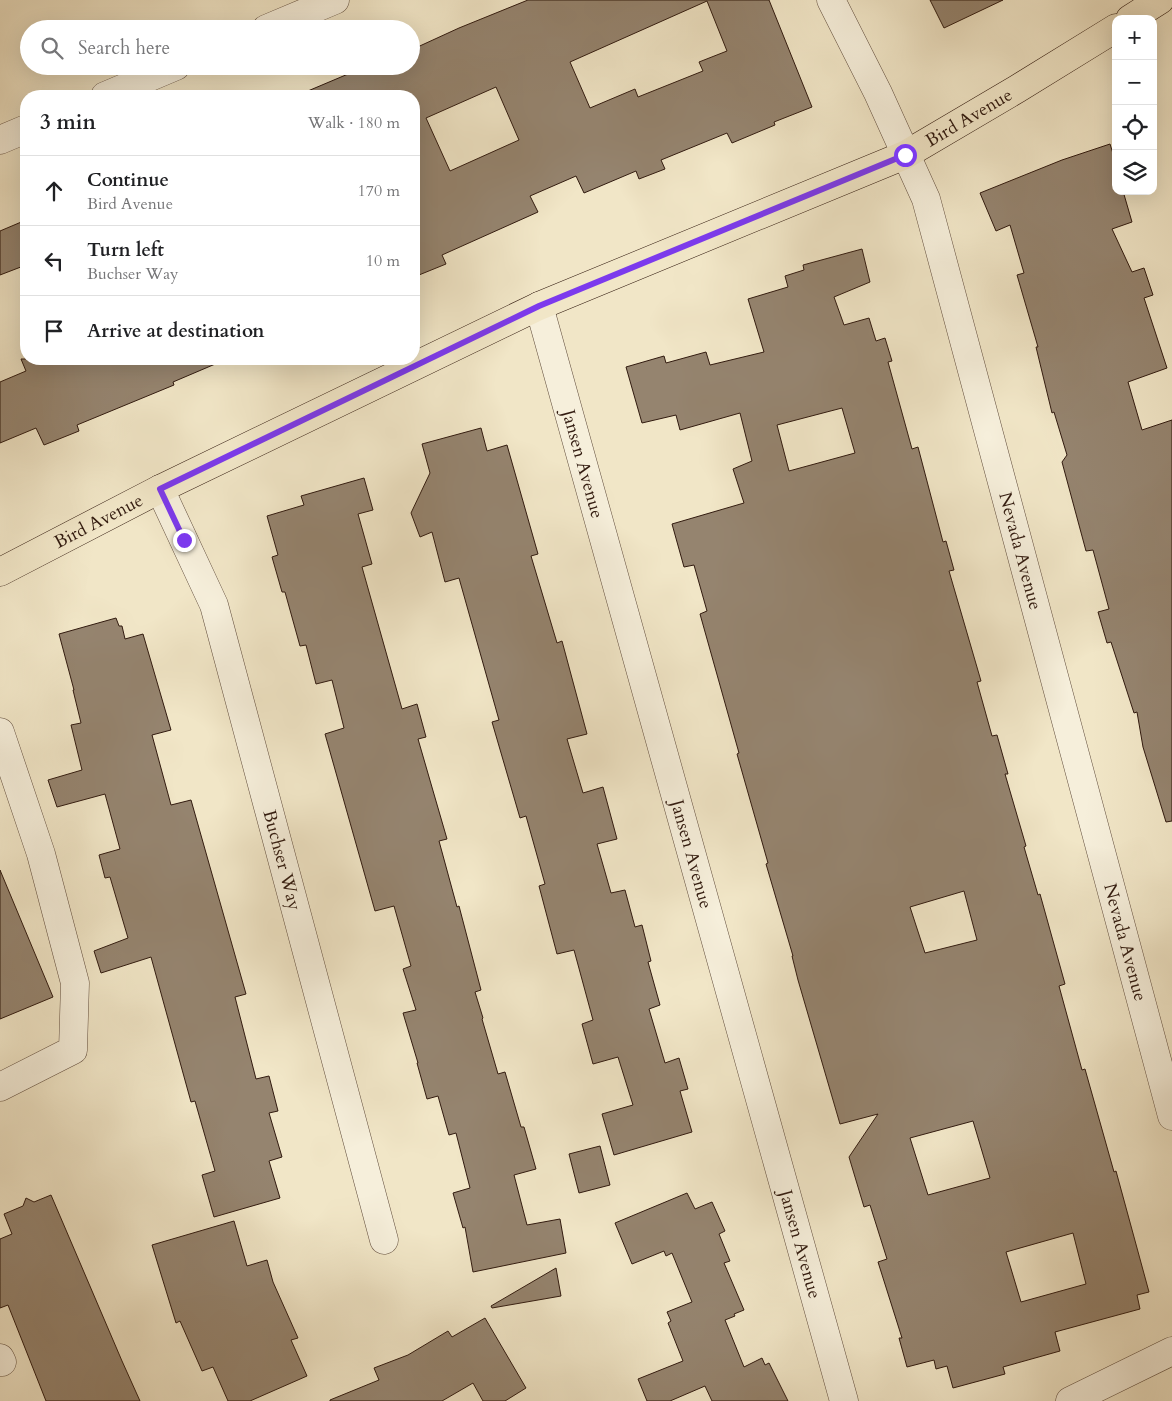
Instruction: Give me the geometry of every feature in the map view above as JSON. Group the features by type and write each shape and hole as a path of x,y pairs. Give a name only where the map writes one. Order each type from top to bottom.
{"main road":[{"path":"1136,15 1160,0"},
{"name":"Bird Avenue","path":"420,363 539,306 905,155 1018,89 1112,30"},
{"name":"Bird Avenue","path":"0,572 160,489 417,365"}],"street":[{"path":"287,20 335,0"},
{"name":"Nevada Avenue","path":"830,0 878,93 928,207 1172,1116"},
{"path":"119,90 155,75"},
{"path":"0,140 20,132"},
{"name":"Jansen Avenue","path":"539,306 844,1401"},
{"name":"Buchser Way","path":"160,489 214,605 384,1240"},
{"path":"0,732 41,854 75,983 73,1050 0,1087"},
{"path":"1070,1401 1172,1352"}],"building":[{"path":"528,0 769,0 812,107 774,122 775,125 732,143 727,133 661,160 665,169 639,179 636,171 584,193 576,176 530,196 538,212 442,255 446,264 420,275 420,90 310,90 346,75 420,75 420,46","holes":["707,1 727,51 699,62 703,71 638,97 635,89 590,108 570,62","496,87 519,140 450,171 426,118"]},
{"path":"930,0 1003,0 944,28"},
{"path":"1110,144 1112,150 1112,195 1124,195 1132,222 1112,229 1132,272 1144,268 1153,295 1144,298 1167,368 1128,382 1142,430 1172,420 1172,821 1166,822 1143,747 1137,712 1134,713 1111,642 1107,643 1098,612 1109,609 1093,550 1086,551 1062,462 1067,455 1054,412 1052,413 1036,347 1038,347 1017,275 1024,273 1010,225 996,231 980,193 1062,160"},
{"path":"20,223 20,267 0,275 0,231"},
{"path":"862,249 870,282 834,297 844,325 869,318 876,341 885,338 892,361 888,362 912,449 918,447 943,542 946,541 954,570 949,571 981,681 977,682 992,736 997,735 1008,774 1005,774 1026,846 1024,847 1038,895 1040,894 1065,984 1059,986 1082,1070 1085,1069 1114,1172 1116,1171 1149,1292 1137,1295 1140,1309 1055,1332 1060,1351 1003,1367 1005,1374 953,1388 947,1366 936,1369 934,1360 907,1367 899,1338 902,1338 878,1262 887,1259 870,1205 864,1207 849,1157 878,1114 840,1124 766,864 768,863 737,754 739,753 700,614 707,611 694,565 684,567 672,524 744,503 733,469 752,461 740,413 680,430 676,415 642,423 626,367 664,356 666,363 706,352 710,365 764,352 748,299 788,287 785,276 804,270 803,265","holes":["842,408 855,453 789,471 777,425","964,891 977,940 925,953 910,907","973,1121 990,1178 928,1195 910,1138","1073,1233 1086,1284 1021,1302 1006,1252"]},
{"path":"24,365 213,365 173,382 174,385 77,425 79,431 44,445 36,428 0,443 0,382 26,371"},
{"path":"481,428 487,451 507,445 538,554 531,556 557,643 562,641 587,734 567,739 583,793 603,787 617,839 597,844 611,893 625,890 635,927 642,925 651,961 648,962 660,1005 649,1009 665,1063 679,1058 688,1089 680,1091 692,1132 614,1155 602,1114 633,1105 618,1057 593,1064 582,1024 593,1020 574,950 557,954 539,886 545,884 526,816 520,818 492,722 499,720 459,578 445,582 432,532 420,537 411,513 430,473 422,444"},
{"path":"364,478 373,510 358,514 372,564 362,567 402,709 417,704 426,737 418,739 447,839 439,841 457,907 459,906 481,990 475,992 498,1074 505,1072 521,1127 524,1127 536,1169 514,1175 527,1225 560,1219 566,1253 473,1272 465,1227 463,1228 453,1193 470,1188 456,1133 449,1135 438,1096 427,1099 403,1013 416,1010 403,969 411,966 394,906 375,911 325,734 344,728 332,680 316,684 306,645 300,646 285,592 282,592 272,557 278,555 267,516 304,505 301,496"},
{"path":"116,618 119,626 122,626 125,639 143,634 171,730 152,735 171,805 191,800 246,994 235,997 256,1079 269,1076 278,1111 269,1113 282,1157 269,1161 280,1198 214,1217 202,1175 215,1171 195,1101 191,1102 151,957 101,973 94,951 128,938 110,877 105,878 99,855 120,849 105,794 57,807 48,780 82,770 71,725 81,723 59,634"},
{"path":"0,870 53,997 0,1019"},
{"path":"600,1146 610,1185 579,1193 569,1154"},
{"path":"687,1193 695,1209 712,1202 725,1231 719,1234 730,1261 724,1263 744,1310 725,1320 744,1367 762,1358 765,1365 769,1363 788,1401 712,1401 705,1386 670,1401 647,1401 638,1379 683,1361 668,1323 671,1321 667,1312 692,1302 672,1253 666,1256 664,1251 632,1264 615,1223"},
{"path":"51,1195 140,1401 46,1401 8,1305 0,1308 0,1239 12,1234 4,1214 23,1206 26,1198 34,1202"},
{"path":"234,1221 247,1266 267,1260 273,1282 298,1338 291,1340 307,1376 250,1401 228,1401 213,1367 202,1371 180,1321 176,1323 152,1245"},
{"path":"556,1268 561,1296 492,1308 491,1306"},
{"path":"485,1318 526,1388 505,1401 483,1401 473,1383 442,1401 330,1401 379,1380 374,1368 408,1355 448,1331 452,1337"}],"route":[{"path":"184,540 160,489 539,306 905,155"}]}
